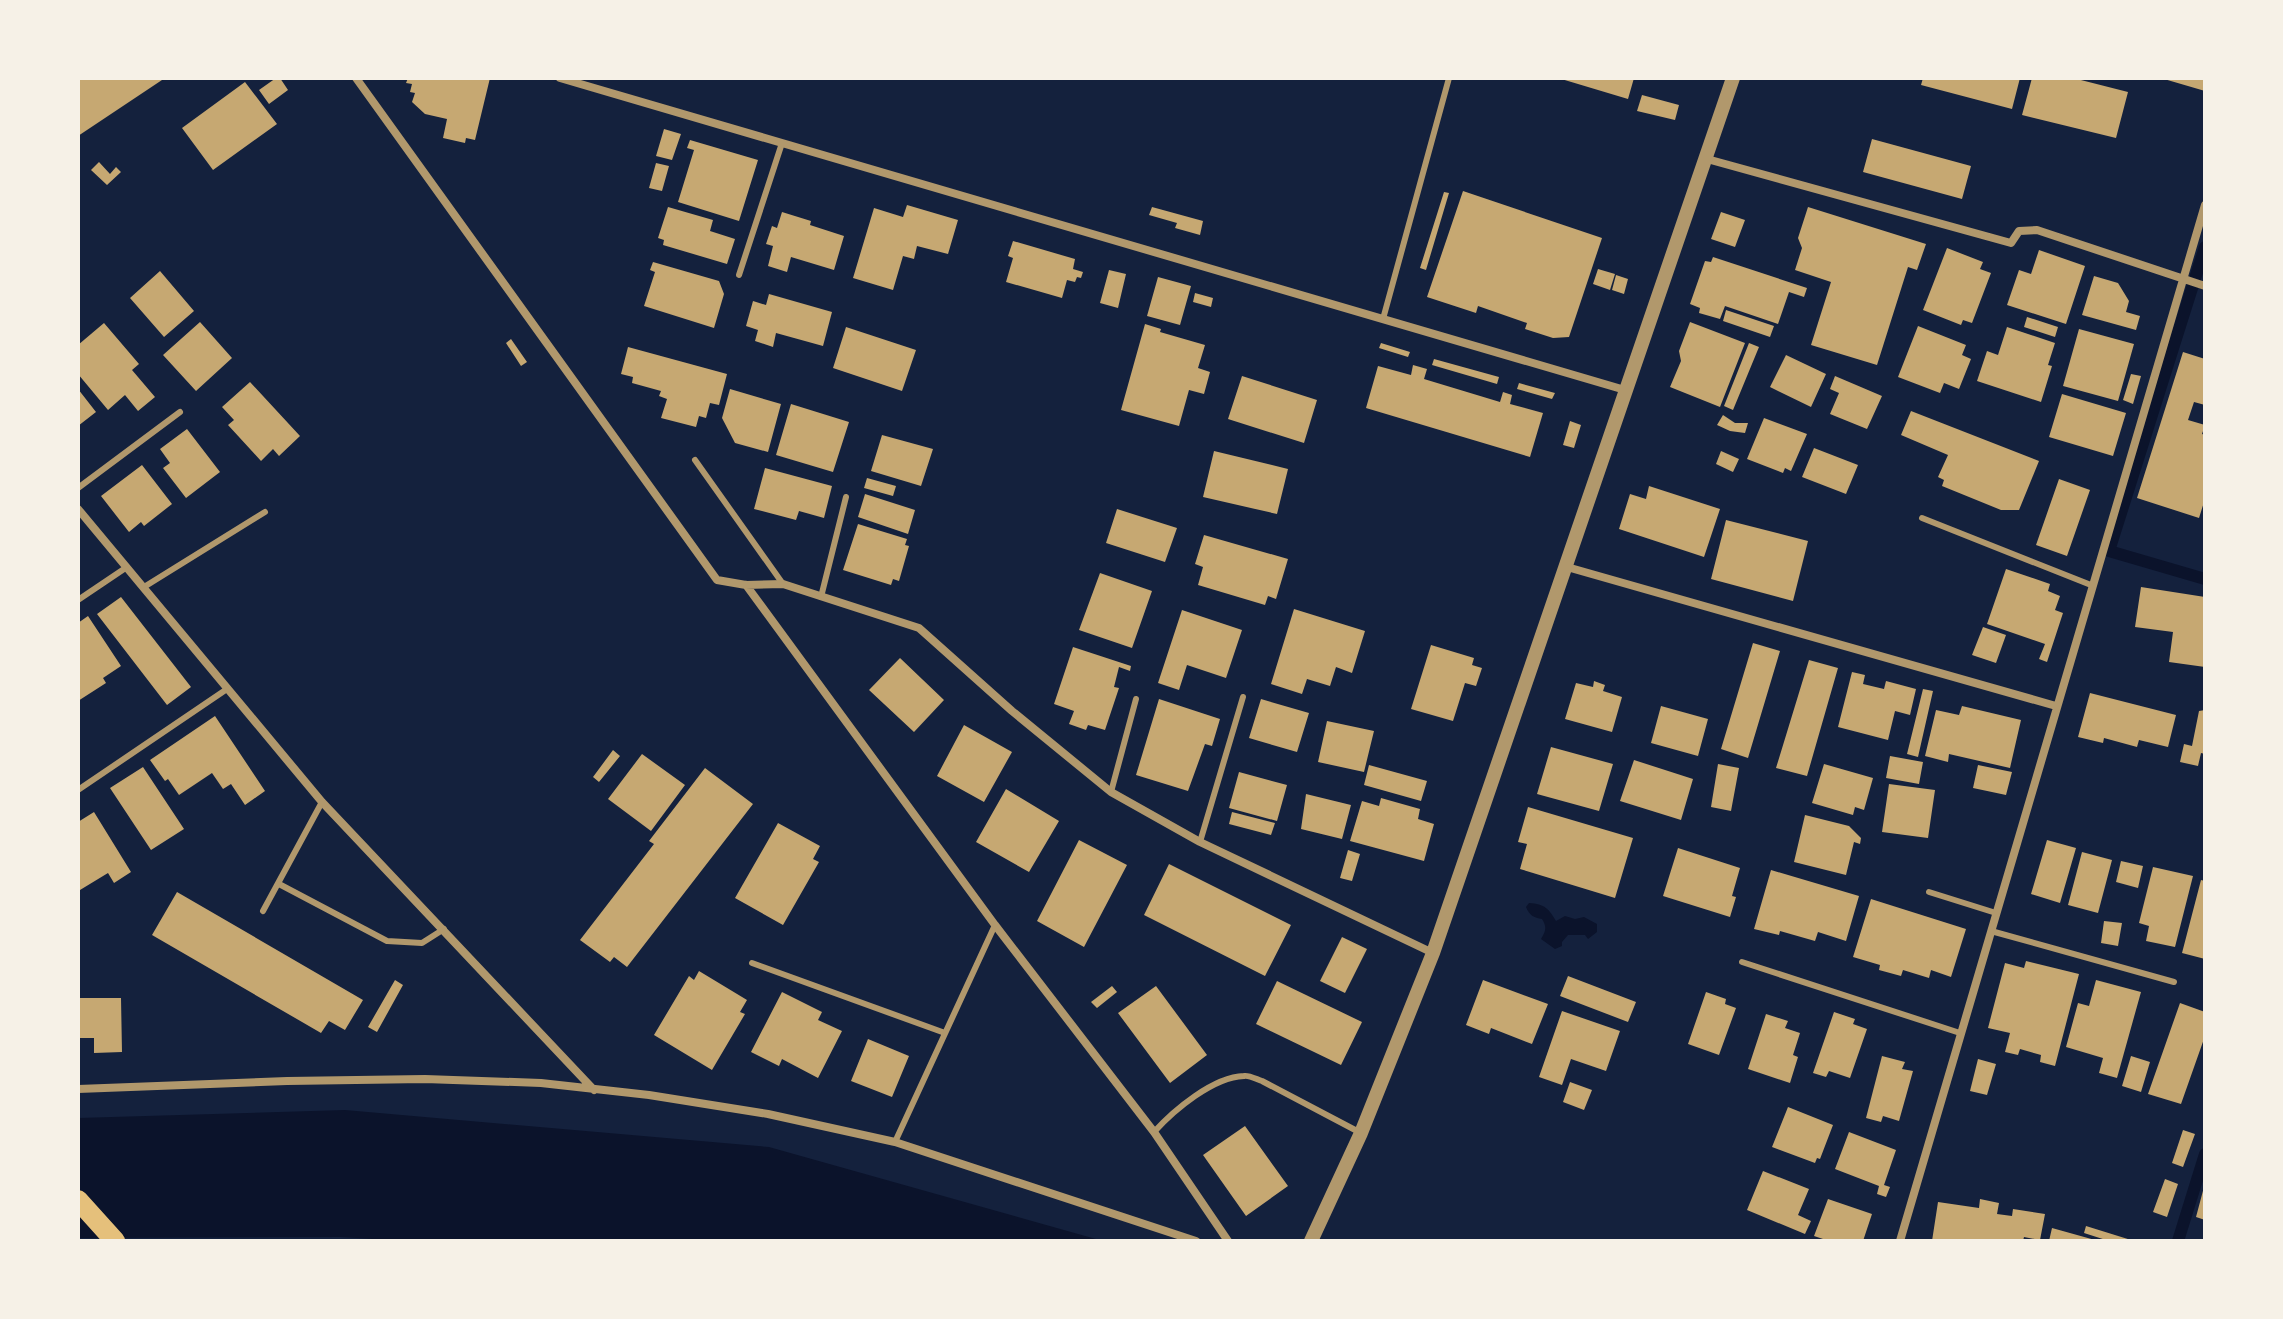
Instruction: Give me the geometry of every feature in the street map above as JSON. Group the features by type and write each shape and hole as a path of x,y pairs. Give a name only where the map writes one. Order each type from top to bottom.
{"main road":[{"path":"78,1200 115,1241"}],"street":[{"path":"356,78 717,580 746,585 783,584 919,628 1012,711 1111,792 1200,842 1433,953"},
{"path":"560,78 1625,390"},
{"path":"1311,1241 1361,1133 1433,953 1733,78"},
{"path":"1707,159 2011,243 2019,231 2037,230 2205,286"},
{"path":"1900,1241 2205,205"},
{"path":"78,509 322,802 594,1090"},
{"path":"1567,567 2056,706"},
{"path":"746,585 995,925 1154,1132 1228,1241"},
{"path":"78,1089 425,1079 541,1083 649,1095 768,1114 895,1142 1196,1241"}],"lane":[{"path":"1383,319 1449,78"},
{"path":"739,275 782,143"},
{"path":"78,488 180,412"},
{"path":"695,460 783,584"},
{"path":"821,597 846,497"},
{"path":"144,587 265,512"},
{"path":"1922,518 2091,585"},
{"path":"78,600 127,567"},
{"path":"78,790 227,689"},
{"path":"1200,842 1243,697"},
{"path":"1111,792 1136,699"},
{"path":"263,911 322,802"},
{"path":"279,884 387,941 422,943 444,929"},
{"path":"1929,892 1996,913"},
{"path":"895,1142 995,925"},
{"path":"1991,931 2174,982"},
{"path":"1742,962 1960,1033"},
{"path":"752,963 945,1033"},
{"path":"1154,1132 1173,1111 1222,1081 1245,1075 1361,1133"}],"water":[{"path":"1529,903 1546,908 1556,921 1565,916 1575,919 1584,917 1597,924 1597,932 1588,939 1585,935 1568,935 1562,946 1555,949 1541,939 1545,924 1529,912 1526,907"},
{"path":"345,1110 769,1147 1103,1241 78,1238 78,1118"}],"building":[{"path":"83,78 165,78 78,136 78,81"},
{"path":"280,78 288,90 269,104 259,90"},
{"path":"408,78 490,78 475,140 466,138 465,143 443,138 447,119 425,114 412,102 415,93 410,92 412,84 406,83"},
{"path":"1558,78 1634,78 1628,99"},
{"path":"1923,78 2020,78 2012,109 1921,85"},
{"path":"2032,78 2073,78 2128,92 2116,138 2022,115"},
{"path":"2164,78 2205,78 2205,91 2164,79"},
{"path":"245,82 277,124 213,170 182,128"},
{"path":"1642,95 1679,105 1675,120 1637,111"},
{"path":"664,129 681,134 672,160 656,156"},
{"path":"1872,139 1971,166 1962,199 1863,172"},
{"path":"690,140 758,160 739,221 678,202 694,150 687,148"},
{"path":"99,162 110,174 116,167 121,172 107,185 91,170"},
{"path":"656,163 669,166 662,191 649,188"},
{"path":"1463,191 1602,238 1569,337 1553,338 1525,329 1527,323 1478,306 1476,313 1427,297"},
{"path":"1444,192 1449,193 1426,270 1420,268"},
{"path":"907,205 958,220 948,254 917,246 914,259 903,256 893,290 853,278 874,208 903,217"},
{"path":"668,207 713,220 710,231 735,239 727,264 663,245 664,240 658,238"},
{"path":"1152,207 1203,221 1200,235 1175,228 1177,223 1149,215"},
{"path":"1808,207 1926,244 1917,270 1908,267 1877,365 1811,345 1831,282 1795,270 1802,248 1798,238"},
{"path":"782,212 844,236 834,270 791,257 787,272 768,266 773,246 766,244 772,226 777,228"},
{"path":"1721,212 1745,220 1735,247 1711,239"},
{"path":"1013,241 1075,259 1073,269 1083,272 1081,278 1077,277 1075,282 1067,280 1062,298 1006,282 1013,258 1008,256"},
{"path":"1947,248 1983,262 1980,269 1991,273 1972,323 1963,320 1961,325 1923,310"},
{"path":"2039,250 2085,266 2066,324 2007,305 2019,270 2031,274"},
{"path":"1713,257 1807,288 1804,297 1789,292 1778,324 1725,306 1720,319 1699,313 1700,308 1690,304 1705,261 1711,262"},
{"path":"653,262 719,281 724,294 714,328 644,306 655,272 650,270"},
{"path":"1598,269 1615,274 1610,290 1593,284"},
{"path":"1109,270 1126,274 1118,308 1100,303"},
{"path":"160,271 194,311 164,337 130,298"},
{"path":"1616,275 1628,279 1624,294 1612,290"},
{"path":"2094,276 2118,283 2129,301 2126,312 2140,316 2136,330 2082,315"},
{"path":"1158,277 1191,286 1180,325 1147,316"},
{"path":"1195,293 1213,298 1211,307 1193,302"},
{"path":"769,294 832,312 823,346 776,333 773,347 755,341 758,330 746,326 753,301 766,305"},
{"path":"1726,310 1774,326 1770,337 1723,321"},
{"path":"2027,317 2058,327 2055,337 2024,327"},
{"path":"200,322 232,358 196,391 163,355"},
{"path":"1690,322 1745,343 1720,407 1670,387 1681,361 1679,351"},
{"path":"104,323 139,364 132,370 155,397 138,411 125,395 108,410 78,374 78,345"},
{"path":"1145,324 1161,329 1160,332 1205,345 1198,368 1210,372 1204,394 1189,390 1179,426 1121,410"},
{"path":"1918,326 1966,345 1962,355 1971,359 1959,389 1944,383 1940,393 1898,377"},
{"path":"846,327 916,350 902,391 833,368"},
{"path":"2007,327 2055,343 2041,402 1977,381 1987,351 1998,355"},
{"path":"2079,329 2134,344 2118,401 2063,386"},
{"path":"511,339 527,362 521,366 506,343"},
{"path":"1381,343 1410,352 1408,357 1379,348"},
{"path":"1749,343 1759,347 1733,410 1724,406"},
{"path":"628,347 727,374 719,405 710,403 706,418 699,416 696,427 661,418 667,399 659,396 661,391 632,383 633,377 621,374"},
{"path":"2183,352 2205,359 2205,405 2194,402 2188,420 2205,425 2202,434 2205,435 2205,499 2199,518 2137,498"},
{"path":"1786,355 1826,374 1811,407 1770,387"},
{"path":"1434,359 1499,377 1497,384 1432,365"},
{"path":"1413,365 1427,369 1424,379 1500,402 1503,392 1512,395 1510,404 1543,413 1530,457 1366,408 1378,366 1411,375"},
{"path":"2131,374 2141,376 2133,404 2123,400"},
{"path":"1242,376 1317,400 1304,443 1228,419"},
{"path":"1835,376 1882,396 1867,429 1830,414 1839,393 1830,389"},
{"path":"250,382 300,436 279,456 273,449 261,461 228,425 234,420 222,407"},
{"path":"1519,383 1555,393 1552,399 1517,389"},
{"path":"78,389 96,412 78,426"},
{"path":"730,389 781,404 768,452 735,443 722,418"},
{"path":"2062,394 2126,413 2113,456 2049,437"},
{"path":"791,404 849,422 833,472 776,455"},
{"path":"1911,411 2039,461 2019,510 2001,510 1942,486 1944,480 1938,477 1948,455 1901,435"},
{"path":"1723,415 1735,423 1748,423 1745,433 1717,425"},
{"path":"1764,418 1807,434 1791,471 1785,468 1783,473 1747,459"},
{"path":"1570,421 1581,425 1574,448 1563,445"},
{"path":"187,429 220,472 186,498 163,468 170,463 160,449"},
{"path":"882,435 933,449 921,486 871,471"},
{"path":"1814,448 1858,465 1846,494 1802,477"},
{"path":"1214,451 1288,469 1277,514 1203,497"},
{"path":"1721,451 1739,459 1733,472 1716,464"},
{"path":"142,465 172,504 144,526 141,522 129,532 101,496"},
{"path":"765,468 832,486 824,518 799,511 796,520 754,509"},
{"path":"867,478 896,486 893,496 864,488"},
{"path":"2059,479 2090,490 2067,556 2036,545"},
{"path":"1649,486 1720,509 1704,557 1619,529 1630,494 1646,499"},
{"path":"865,494 915,510 908,534 858,517"},
{"path":"1117,509 1177,528 1165,562 1106,543"},
{"path":"1726,520 1808,541 1793,601 1711,579"},
{"path":"858,524 907,539 905,545 909,546 899,581 893,579 891,585 843,570"},
{"path":"1204,535 1288,559 1276,599 1268,596 1265,605 1198,585 1203,567 1195,564"},
{"path":"2006,569 2050,584 2048,591 2060,596 2055,610 2063,613 2047,662 2039,659 2045,644 1987,624"},
{"path":"1100,573 1152,591 1132,648 1079,630"},
{"path":"2141,587 2205,597 2205,667 2169,662 2173,632 2135,627"},
{"path":"121,597 191,687 167,705 97,614"},
{"path":"1294,609 1365,631 1352,673 1336,667 1330,686 1307,679 1302,694 1271,684"},
{"path":"1182,610 1242,630 1226,678 1187,665 1179,690 1158,683"},
{"path":"88,616 121,666 103,678 106,683 78,701 78,623"},
{"path":"1983,627 2006,635 1996,663 1972,655"},
{"path":"1753,643 1780,651 1748,758 1721,749"},
{"path":"1431,645 1474,658 1472,665 1482,668 1476,686 1465,683 1453,721 1411,709"},
{"path":"1073,647 1131,666 1130,671 1119,667 1114,687 1119,688 1105,730 1088,725 1086,730 1069,724 1074,711 1054,704"},
{"path":"900,658 944,700 914,732 869,690"},
{"path":"1809,660 1838,668 1807,776 1776,768"},
{"path":"1852,672 1865,675 1863,684 1884,689 1886,681 1916,689 1910,715 1895,711 1888,740 1838,727"},
{"path":"1594,681 1605,685 1603,691 1622,697 1612,732 1565,719 1576,683 1593,687"},
{"path":"1923,689 1933,691 1918,757 1907,754"},
{"path":"2090,693 2176,715 2168,747 2139,740 2137,747 2104,738 2103,743 2078,737"},
{"path":"1159,699 1220,719 1212,746 1205,744 1188,791 1136,775"},
{"path":"1261,699 1309,713 1297,752 1249,738"},
{"path":"1661,706 1708,719 1698,756 1651,743"},
{"path":"1962,706 2021,720 2010,768 1949,754 1948,762 1925,756 1936,710 1959,715"},
{"path":"2205,710 2205,754 2201,753 2198,766 2180,762 2184,744 2192,746 2199,711"},
{"path":"215,716 265,791 245,805 231,784 223,789 212,773 179,795 150,760"},
{"path":"1327,721 1374,731 1364,772 1318,762"},
{"path":"964,725 1012,752 984,802 937,776"},
{"path":"1551,747 1613,764 1599,811 1537,794"},
{"path":"613,750 620,756 599,782 593,777"},
{"path":"642,754 685,785 651,831 608,799"},
{"path":"1890,756 1923,762 1919,784 1886,778"},
{"path":"1634,760 1693,779 1681,820 1620,801"},
{"path":"1718,764 1739,768 1731,811 1711,807"},
{"path":"1824,764 1873,778 1864,810 1855,807 1853,815 1812,803"},
{"path":"1369,765 1427,781 1421,801 1364,785"},
{"path":"1978,765 2012,772 2006,795 1973,788"},
{"path":"143,767 184,829 151,850 110,788"},
{"path":"705,768 753,804 627,967 614,957 610,962 580,940 654,844 649,841"},
{"path":"1239,772 1287,785 1277,821 1229,808"},
{"path":"1889,784 1935,790 1928,838 1882,832"},
{"path":"1006,789 1059,821 1029,872 976,842"},
{"path":"1306,794 1351,805 1342,839 1301,829"},
{"path":"1381,798 1420,809 1418,819 1434,824 1424,861 1350,841 1362,801 1379,806"},
{"path":"1528,807 1633,838 1615,898 1520,869 1527,844 1518,842"},
{"path":"94,812 131,872 114,883 108,873 80,890 78,822"},
{"path":"1232,812 1275,823 1271,835 1229,824"},
{"path":"1805,815 1849,826 1861,838 1860,844 1854,842 1846,875 1794,862"},
{"path":"778,823 820,846 813,859 819,862 783,925 735,898"},
{"path":"1079,840 1127,865 1084,947 1037,921"},
{"path":"2047,840 2076,848 2060,903 2031,894"},
{"path":"1678,848 1740,868 1730,917 1663,896"},
{"path":"1348,850 1360,854 1352,881 1340,878"},
{"path":"2082,852 2112,860 2098,913 2068,905"},
{"path":"2121,861 2143,866 2138,888 2116,882"},
{"path":"1169,864 1291,925 1265,976 1144,915"},
{"path":"2153,867 2193,876 2175,947 2146,941 2149,926 2139,923"},
{"path":"1771,870 1859,896 1846,941 1818,932 1815,941 1780,931 1779,935 1754,929"},
{"path":"2201,880 2205,881 2205,959 2182,953"},
{"path":"177,892 363,1000 345,1030 329,1021 321,1033 152,935"},
{"path":"1871,899 1966,929 1951,977 1931,970 1929,978 1903,970 1901,976 1879,970 1880,965 1853,957"},
{"path":"2104,921 2122,923 2118,946 2101,943"},
{"path":"1342,937 1367,949 1345,993 1320,981"},
{"path":"2026,961 2079,974 2055,1066 2040,1062 2041,1055 2020,1049 2018,1055 2005,1052 2010,1033 1988,1028 2005,963 2024,968"},
{"path":"699,971 747,1000 740,1012 745,1014 712,1070 654,1035 689,976 694,980"},
{"path":"1568,976 1636,1002 1628,1022 1560,996"},
{"path":"395,980 403,985 377,1032 368,1027"},
{"path":"1483,980 1548,1004 1532,1044 1491,1028 1489,1034 1466,1025"},
{"path":"2096,980 2141,992 2117,1078 2099,1073 2103,1058 2066,1047 2078,1003 2089,1006"},
{"path":"1277,981 1362,1022 1341,1065 1256,1024"},
{"path":"1112,986 1117,992 1097,1008 1091,1002"},
{"path":"1156,986 1207,1055 1170,1083 1118,1013"},
{"path":"782,992 822,1012 818,1020 842,1031 818,1078 782,1059 779,1066 751,1052"},
{"path":"1706,992 1726,999 1725,1004 1736,1008 1719,1055 1688,1044"},
{"path":"78,998 121,998 122,1052 94,1053 94,1038 78,1038"},
{"path":"2180,1003 2205,1012 2205,1036 2181,1104 2148,1094"},
{"path":"1562,1011 1620,1031 1606,1071 1571,1059 1562,1085 1539,1077"},
{"path":"1834,1012 1855,1019 1853,1024 1867,1029 1850,1078 1829,1071 1826,1077 1813,1073"},
{"path":"1766,1014 1788,1021 1785,1028 1800,1033 1793,1055 1798,1057 1790,1083 1748,1069"},
{"path":"868,1039 909,1056 892,1097 851,1081"},
{"path":"1882,1056 1905,1062 1902,1069 1913,1071 1899,1121 1883,1116 1881,1122 1866,1118"},
{"path":"2131,1056 2150,1062 2141,1092 2122,1086"},
{"path":"1978,1059 1996,1064 1987,1095 1970,1091"},
{"path":"1570,1082 1592,1090 1584,1110 1563,1102"},
{"path":"1788,1107 1833,1125 1820,1159 1817,1158 1815,1163 1772,1147"},
{"path":"1245,1126 1288,1186 1246,1216 1203,1155"},
{"path":"2183,1130 2195,1134 2183,1167 2172,1163"},
{"path":"1849,1132 1896,1150 1884,1185 1890,1187 1886,1197 1877,1194 1879,1186 1835,1169"},
{"path":"1763,1171 1809,1189 1798,1215 1811,1221 1805,1234 1747,1210"},
{"path":"2165,1179 2178,1184 2167,1217 2153,1212"},
{"path":"2205,1187 2205,1220 2196,1217"},
{"path":"1828,1199 1872,1214 1863,1241 1829,1241 1814,1236"},
{"path":"1980,1199 1999,1203 1997,1214 2012,1216 2013,1209 2045,1214 2040,1240 2024,1237 2023,1241 1932,1241 1938,1202 1979,1208"},
{"path":"2086,1226 2131,1241 2109,1241 2084,1233"},
{"path":"2052,1228 2095,1240 2095,1241 2049,1241"}],"waterway":[{"path":"2205,247 2109,551 2205,579"},
{"path":"2178,1241 2205,1154"}]}
